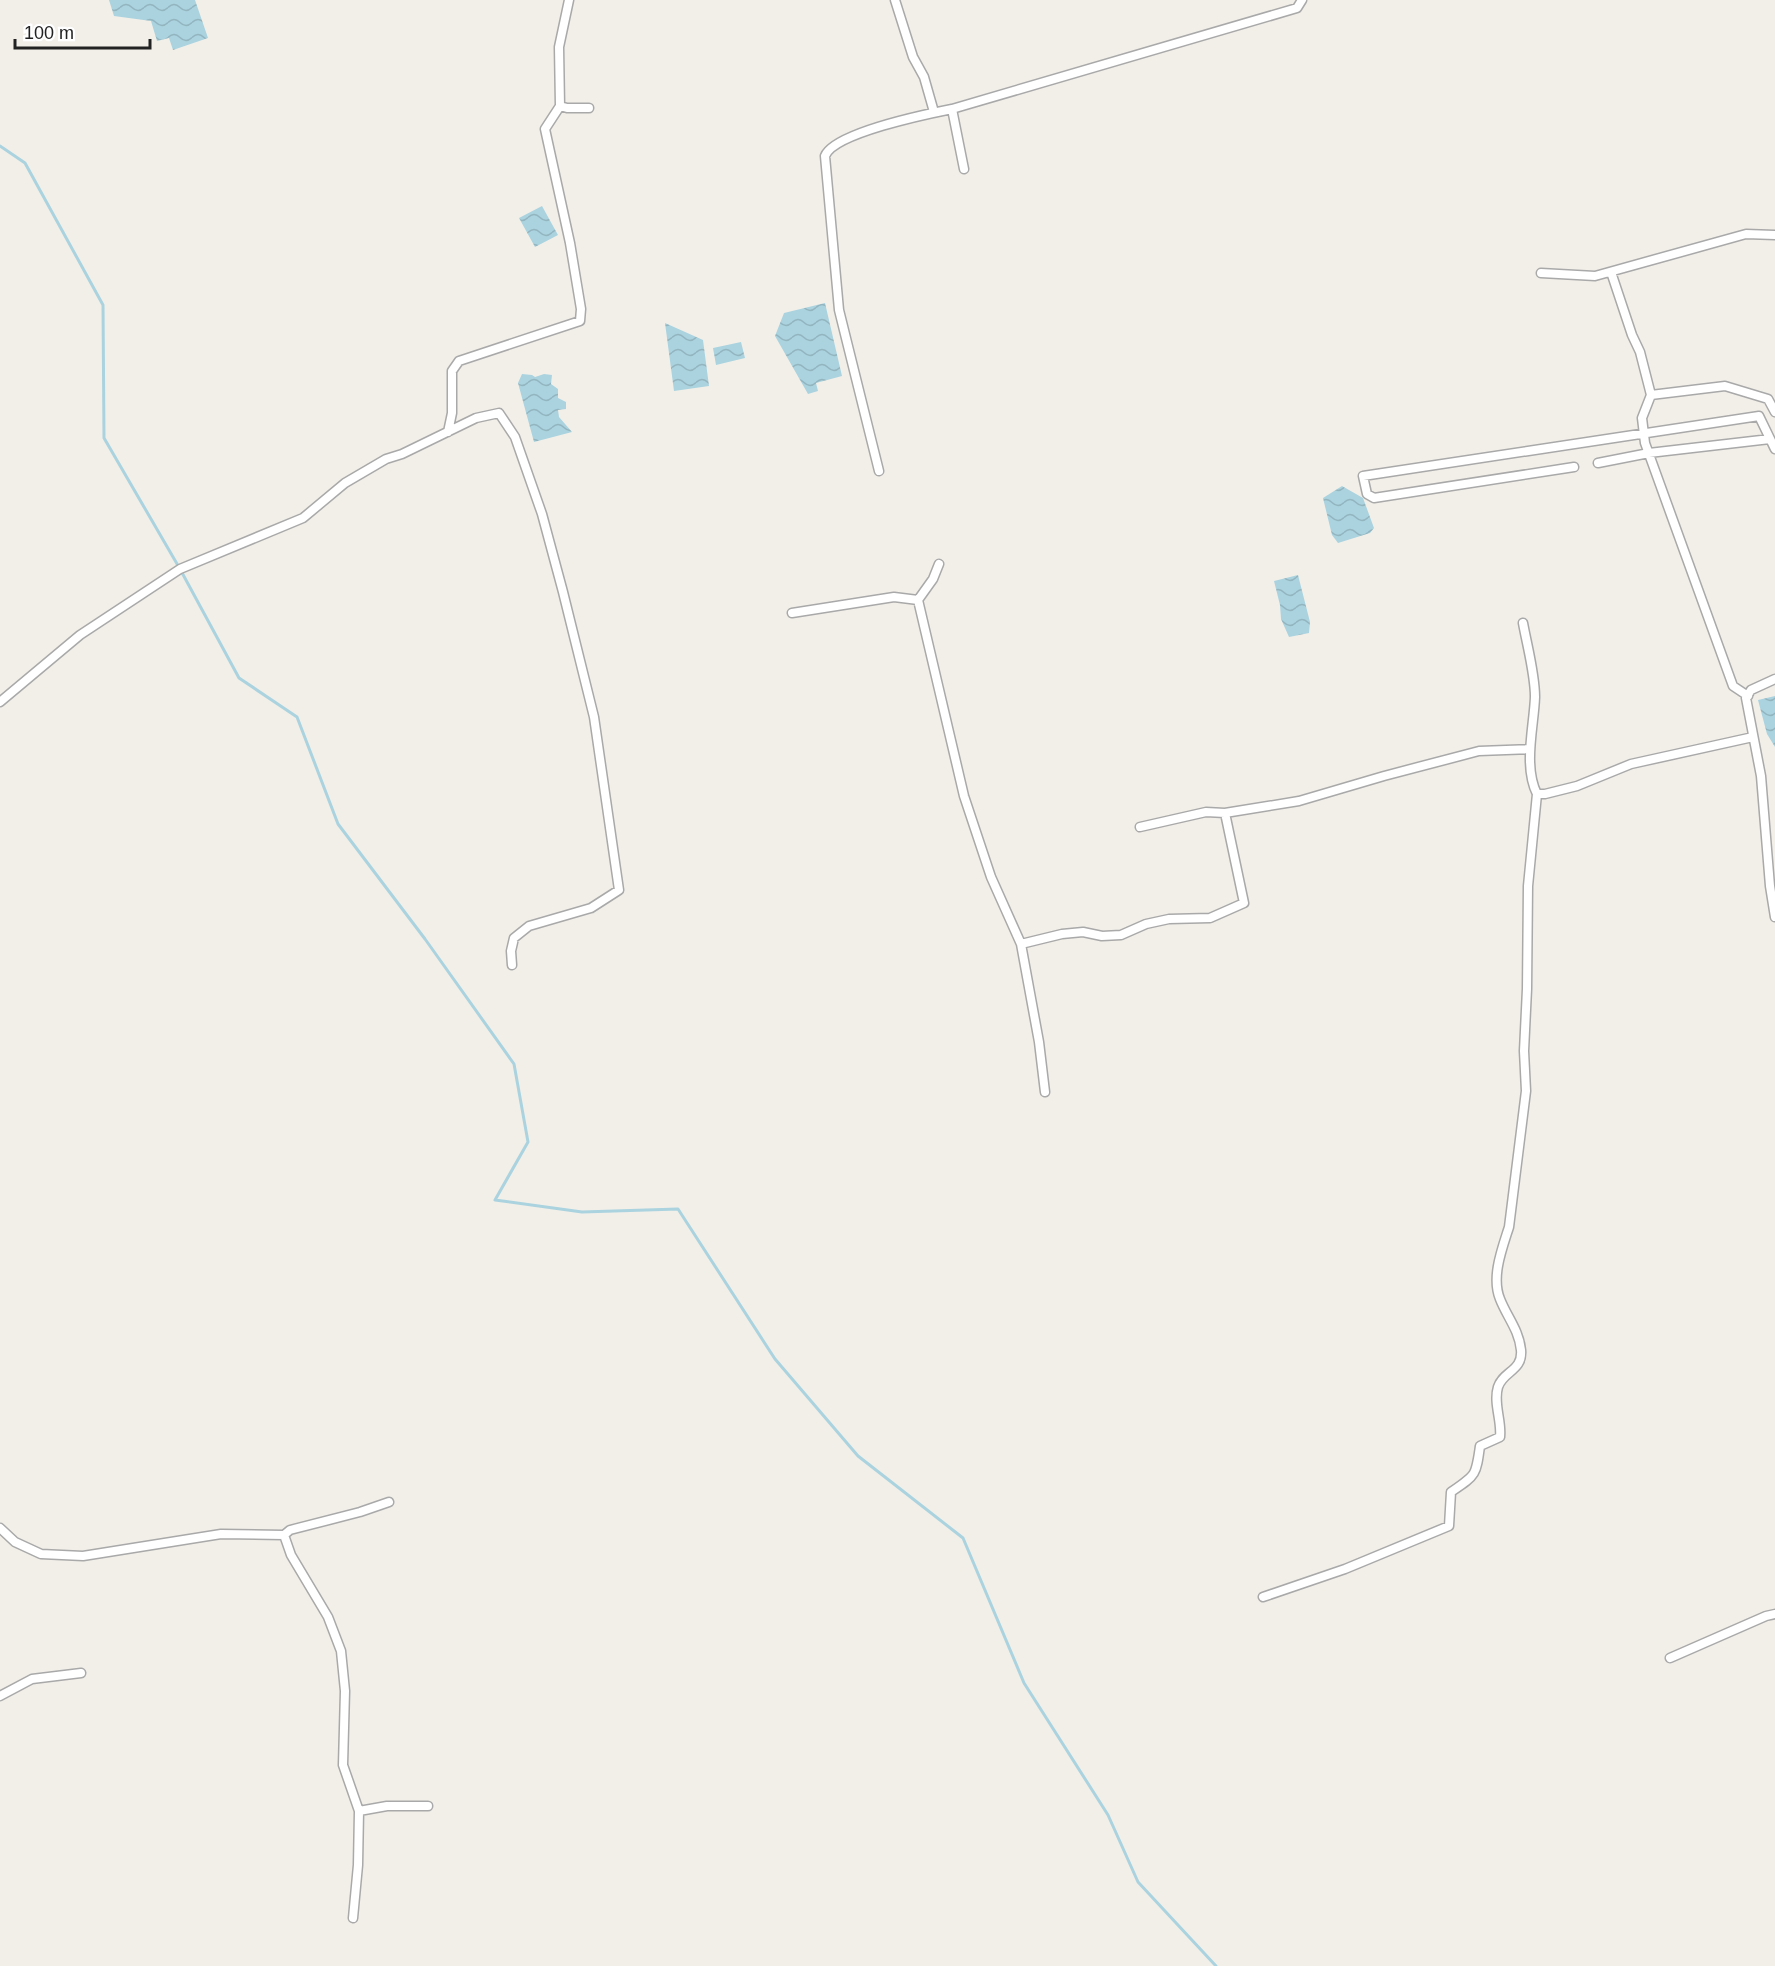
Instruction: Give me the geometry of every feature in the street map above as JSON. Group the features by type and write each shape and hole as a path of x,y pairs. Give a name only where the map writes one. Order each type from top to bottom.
{"street":[{"path":"448,432 452,413 452,371 459,362 580,321 581,309 570,243 545,129 560,106 559,48 569,0"},
{"path":"895,0 912,57 924,77 934,112"},
{"path":"879,471 839,310 825,156 828,149 854,135 952,109 1297,8 1302,0"},
{"path":"560,106 589,108"},
{"path":"952,109 964,169"},
{"path":"1541,273 1595,276 1746,234 1775,235"},
{"path":"1611,272 1640,352 1651,395 1641,418 1649,453 1733,686 1748,696"},
{"path":"1651,395 1725,386 1768,399 1775,412"},
{"path":"0,702 80,635 180,569 303,518 345,483 386,459 476,418 499,413 515,437 542,514 594,717 619,890 591,908 530,926 514,938 511,951 512,965"},
{"path":"1574,467 1374,498 1367,494 1363,476 1759,416 1775,449"},
{"path":"1598,463 1649,453 1770,440"},
{"path":"939,564 933,579 918,600 963,796 991,877 1021,944 1040,1042 1045,1092"},
{"path":"792,613 894,597 918,600"},
{"path":"1263,1597 1345,1569 1449,1526 1451,1492 1473,1477 1477,1469 1480,1446 1500,1437 1498,1388 1518,1365 1521,1352 1518,1334 1499,1297 1497,1275 1509,1227 1526,1091 1524,1051 1528,886 1537,794 1534,787 1530,749 1535,694 1523,623"},
{"path":"1775,679 1751,690 1748,696 1761,776 1770,886 1775,917"},
{"path":"1537,794 1577,786 1631,764 1753,737"},
{"path":"1140,827 1206,812 1225,813 1299,801 1479,751 1530,749"},
{"path":"1021,944 1062,934 1083,932 1102,936 1121,935 1146,924 1168,919 1210,918 1245,903 1225,813"},
{"path":"0,1528 15,1542 41,1554 83,1556 221,1534 284,1535 290,1530 389,1502"},
{"path":"284,1535 291,1555 328,1617 341,1650 345,1690 343,1765 359,1811 358,1865 353,1918"},
{"path":"1670,1658 1775,1614"},
{"path":"0,1696 32,1678 81,1673"},
{"path":"359,1811 387,1806 428,1806"}],"water":[{"path":"109,0 195,0 208,38 173,50 169,38 157,41 151,21 114,16"},
{"path":"542,206 558,235 535,247 519,218"},
{"path":"825,303 842,376 816,383 818,391 808,394 775,336 784,313"},
{"path":"665,323 703,340 709,386 674,391"},
{"path":"741,342 745,358 716,365 713,348"},
{"path":"522,374 535,377 544,374 552,375 551,384 558,389 558,398 566,402 566,409 558,410 559,417 572,432 534,442 518,383"},
{"path":"1342,486 1363,498 1374,528 1370,533 1338,543 1332,535 1323,498"},
{"path":"1298,575 1310,622 1309,633 1289,637 1281,619 1274,581"},
{"path":"1775,696 1775,747 1767,734 1758,700"}],"waterway":[{"path":"0,146 25,163 103,305 104,438 180,569 239,678 297,717 338,824 425,939 514,1064 528,1142 495,1200 582,1212 678,1209 775,1359 858,1456 963,1538 1024,1683 1108,1815 1138,1882 1216,1966"}]}
